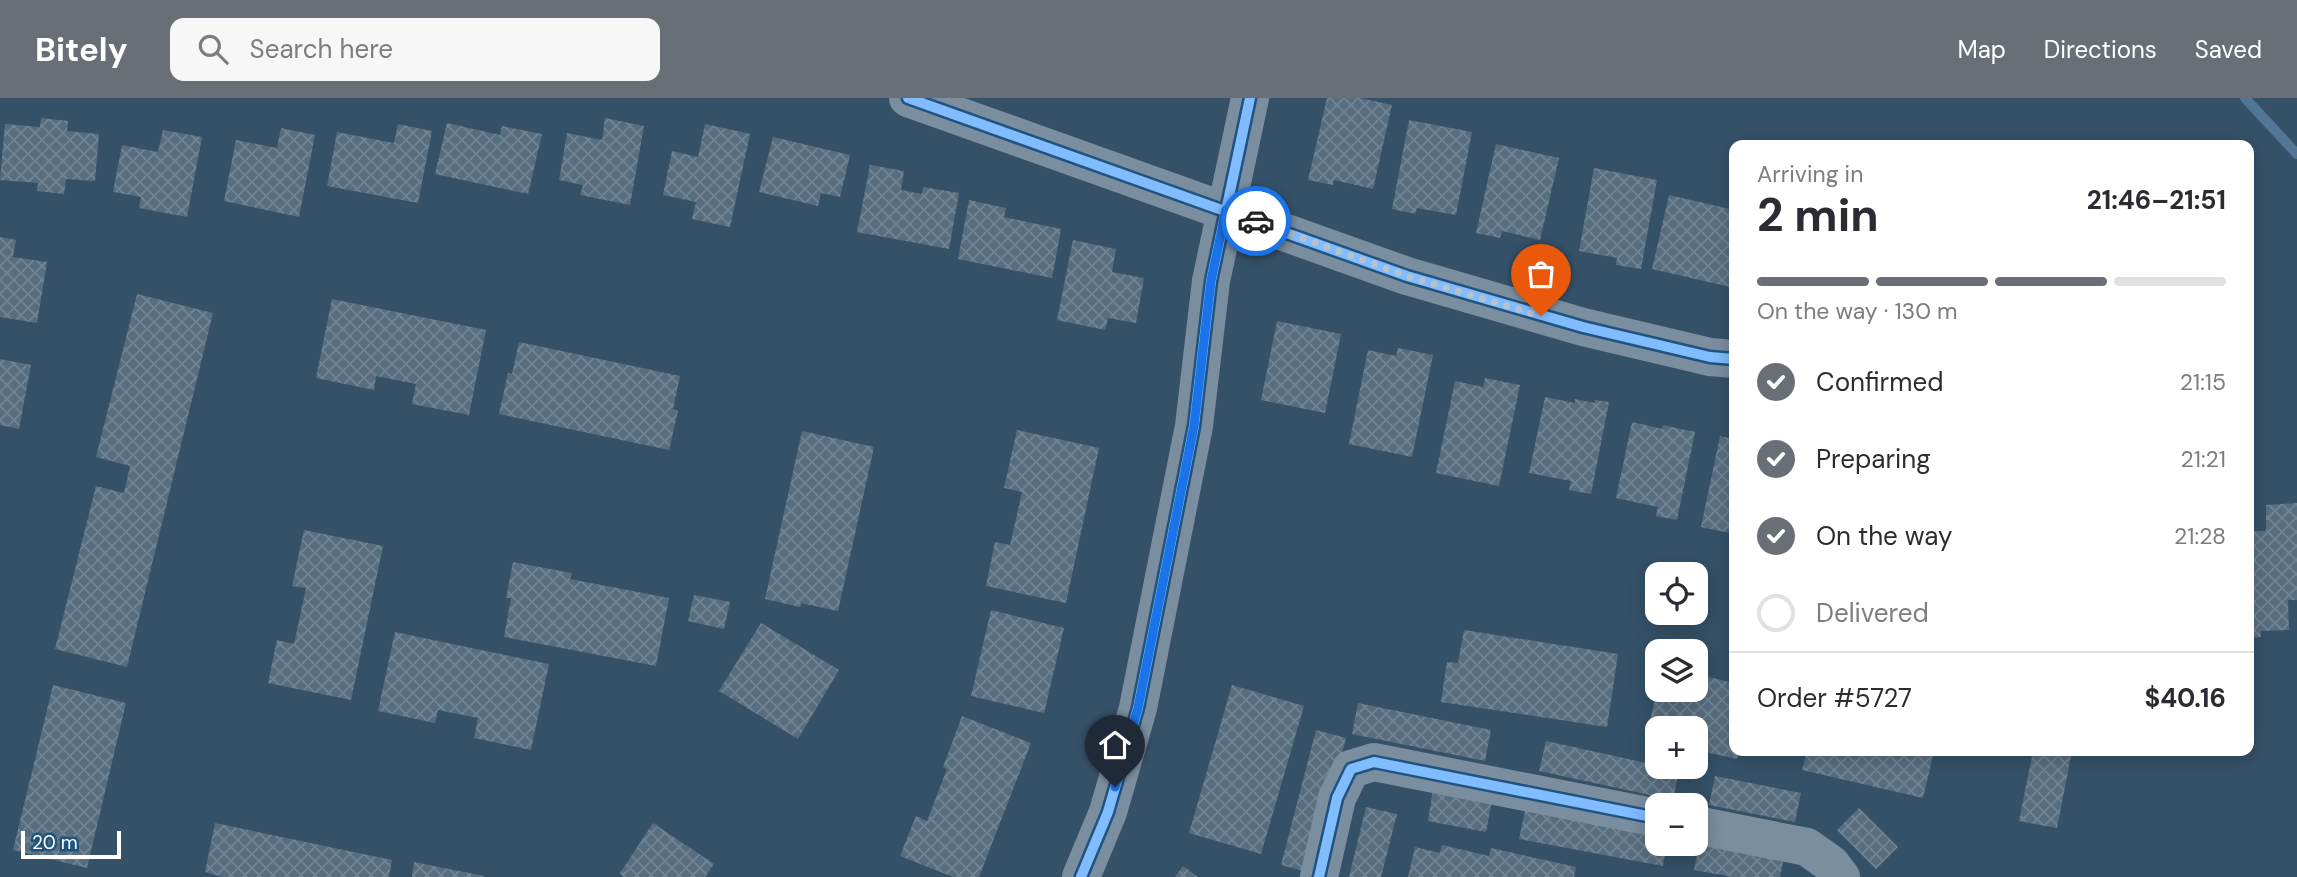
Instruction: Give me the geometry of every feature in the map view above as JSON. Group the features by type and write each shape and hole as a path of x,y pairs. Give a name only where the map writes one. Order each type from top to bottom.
{"street":[{"path":"908,98 1395,272 1583,327 1710,357 1729,359"},
{"path":"1081,877 1108,812 1140,696 1194,426 1211,281 1250,98"},
{"path":"1320,877 1337,798 1351,769 1374,762 1645,815"},
{"path":"1708,827 1807,847 1831,864 1841,877"}],"building":[{"path":"1327,98 1360,98 1392,105 1373,189 1334,180 1333,185 1308,180"},
{"path":"41,118 68,121 67,131 99,134 95,181 66,179 64,194 37,191 38,183 0,180 5,124 40,127"},
{"path":"605,118 644,126 630,205 580,195 583,185 559,180 567,133 602,140"},
{"path":"1409,120 1472,132 1456,215 1417,208 1415,214 1392,209"},
{"path":"447,123 500,135 502,126 542,134 528,194 435,174"},
{"path":"398,124 432,131 418,203 327,186 337,132 394,143"},
{"path":"705,124 750,134 730,227 692,219 696,202 663,195 672,151 698,157"},
{"path":"281,128 315,135 299,217 224,201 236,140 277,148"},
{"path":"163,130 202,137 187,217 139,208 141,197 113,192 122,145 158,152"},
{"path":"773,137 850,155 840,197 821,193 818,206 759,192"},
{"path":"1496,144 1559,158 1540,240 1502,231 1500,238 1476,233"},
{"path":"870,165 904,171 901,190 922,194 923,187 959,193 949,249 857,232"},
{"path":"1594,168 1657,180 1641,269 1616,265 1617,258 1579,251"},
{"path":"1669,195 1729,209 1729,287 1652,269"},
{"path":"969,200 1006,208 1004,217 1061,229 1052,278 958,259"},
{"path":"0,237 16,240 13,257 47,262 37,323 0,317"},
{"path":"1073,240 1116,249 1112,272 1144,278 1136,323 1108,318 1105,330 1057,320"},
{"path":"137,294 213,313 127,667 55,649 96,486 124,493 130,466 96,457"},
{"path":"332,299 486,330 469,415 412,404 416,384 376,376 374,390 316,378"},
{"path":"1277,321 1341,334 1325,413 1261,400"},
{"path":"519,342 680,376 673,409 678,411 669,450 499,414 508,373 512,374"},
{"path":"1398,348 1433,355 1412,457 1349,444 1368,350 1396,356"},
{"path":"0,359 31,365 19,429 0,425"},
{"path":"1485,378 1520,385 1499,486 1436,473 1455,381 1483,387"},
{"path":"1545,397 1575,403 1575,399 1594,403 1595,400 1609,402 1591,494 1569,490 1571,481 1529,473"},
{"path":"1632,422 1662,429 1663,425 1695,432 1677,520 1656,516 1658,507 1616,498"},
{"path":"1017,430 1099,448 1066,603 986,586 995,542 1010,545 1022,492 1004,488"},
{"path":"802,431 874,447 838,611 801,603 800,607 765,599"},
{"path":"1720,436 1729,438 1729,533 1701,527"},
{"path":"2297,503 2297,600 2288,600 2289,630 2261,631 2261,637 2254,638 2254,531 2266,531 2266,505"},
{"path":"304,530 383,546 351,700 268,683 277,640 294,644 306,588 292,586"},
{"path":"513,562 572,573 570,579 669,598 656,666 504,637 511,598 506,598"},
{"path":"694,595 730,602 724,629 688,621"},
{"path":"991,610 1064,628 1044,713 971,696"},
{"path":"761,623 839,670 798,739 719,691"},
{"path":"1464,630 1618,654 1607,727 1441,702 1447,662 1458,663"},
{"path":"395,632 549,664 531,750 474,738 478,718 438,710 435,723 378,711"},
{"path":"1708,677 1729,682 1729,756 1738,756 1737,759 1708,753 1708,716 1651,716 1654,702 1708,702"},
{"path":"53,685 126,703 87,868 13,850"},
{"path":"1232,685 1304,706 1261,854 1189,833"},
{"path":"1358,703 1491,730 1485,761 1352,734"},
{"path":"962,716 1031,743 979,877 953,877 900,856 916,816 927,821 947,769 943,767"},
{"path":"1316,730 1346,738 1312,873 1281,865"},
{"path":"1546,741 1645,763 1645,779 1677,779 1674,793 1645,794 1539,771"},
{"path":"1806,756 1933,756 1923,798 1802,770"},
{"path":"2032,756 2071,756 2057,828 2019,821"},
{"path":"1715,776 1801,793 1795,822 1709,805"},
{"path":"1433,789 1492,800 1486,832 1428,821"},
{"path":"1526,806 1645,828 1645,856 1665,856 1663,866 1519,839"},
{"path":"1366,807 1397,814 1381,877 1349,877"},
{"path":"1859,808 1898,847 1876,869 1837,830"},
{"path":"215,823 392,860 389,877 222,877 205,872"},
{"path":"653,823 714,864 705,877 623,877 620,873"},
{"path":"1708,843 1784,858 1780,877 1733,877 1694,870 1697,856 1708,856"},
{"path":"1442,845 1489,856 1491,848 1576,867 1574,877 1408,877 1415,847 1440,853"},
{"path":"414,862 484,876 412,877"},
{"path":"1183,866 1198,877 1175,877"}],"waterway":[{"path":"2245,98 2297,154"}],"cycle path":[{"path":"908,98 1407,276 1583,327 1710,357 1729,359"},
{"path":"1081,877 1108,812 1138,708 1194,426 1211,281 1250,98"},
{"path":"1319,877 1337,798 1351,769 1374,762 1645,816"}],"way so far":[{"path":"1256,221 1407,276 1541,316"}],"route":[{"path":"1115,787 1138,708 1194,426 1211,281 1226,210 1256,221"}]}
